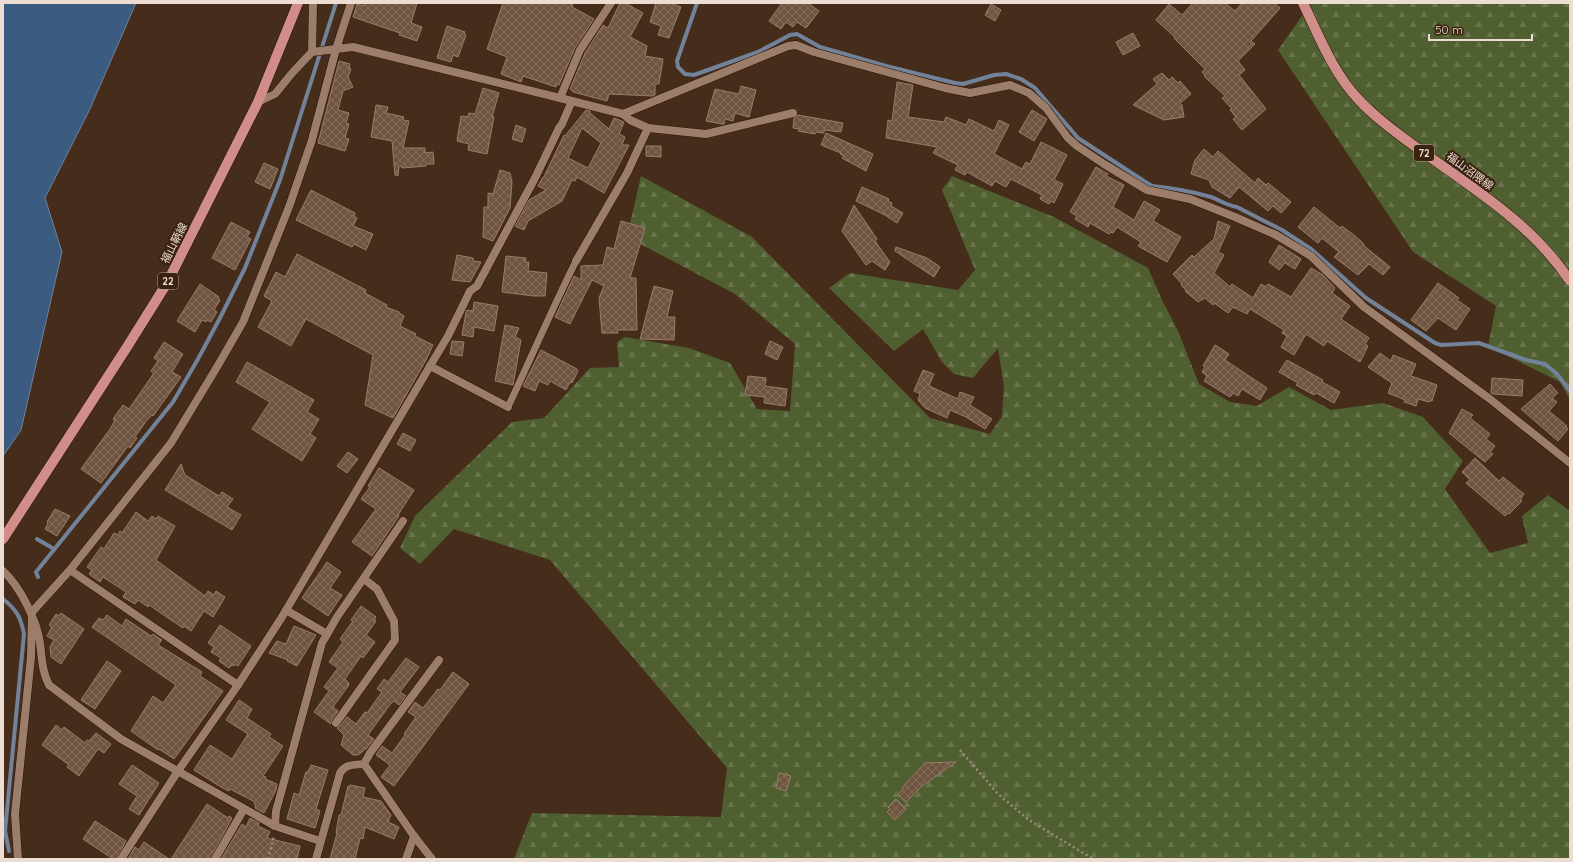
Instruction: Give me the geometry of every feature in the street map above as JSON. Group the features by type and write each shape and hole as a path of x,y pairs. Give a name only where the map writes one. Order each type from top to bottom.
{"main road":[{"name":"福山鞆線","path":"3,539 128,347 167,283 258,102 298,3"},
{"name":"福山沼隈線","path":"1303,3 1342,79 1358,100 1381,122 1501,209 1535,237 1563,270 1570,282"}],"street":[{"path":"313,3 314,52"},
{"path":"18,859 16,814 31,657 32,612 70,570 171,443 243,322 289,207 312,140 334,49 351,3"},
{"path":"560,98 580,50 611,3"},
{"path":"623,114 788,46 796,45 814,52 930,84 970,93 1010,85 1029,93 1046,108 1068,138 1077,146 1147,190 1190,199 1235,217 1276,235 1310,256 1364,307 1490,399 1570,463"},
{"path":"258,102 275,94 293,72 314,52 353,47 623,114 630,120 648,128 706,134 793,113"},
{"path":"121,859 178,771 238,685 286,610 448,336 470,291 477,286 562,124 572,101"},
{"path":"576,261 627,174 648,128"},
{"path":"430,366 508,407"},
{"path":"275,826 276,811 322,643 336,617 364,579 403,521"},
{"path":"70,570 238,685"},
{"path":"3,571 9,576 32,612 40,641 44,677 49,685 121,739 275,826 320,841"},
{"path":"336,723 396,640 394,621 377,588 364,579"},
{"path":"286,610 327,634"},
{"path":"364,764 370,753 439,660"},
{"path":"364,764 414,836 432,859"},
{"path":"316,859 342,768 346,766 364,764"},
{"path":"215,859 244,809"},
{"path":"406,859 414,836"}],"lane":[{"path":"508,407 535,350 556,300 576,261"}],"path":[{"path":"960,750 998,794 1029,820 1093,859"},
{"path":"268,859 275,826"}],"green space":[{"path":"1311,3 1570,3 1570,400 1560,382 1488,346 1496,306 1413,252 1278,50"},
{"path":"641,176 752,237 930,418 990,434 1002,416 1004,386 998,348 973,378 954,374 942,362 923,329 894,351 829,288 850,273 958,290 975,270 942,190 952,176 1054,217 1148,268 1178,331 1199,384 1230,402 1257,406 1289,387 1331,410 1383,403 1423,417 1463,461 1445,489 1490,553 1528,543 1522,516 1548,495 1570,511 1570,859 514,859 532,813 721,817 727,768 550,560 454,529 420,564 400,548 415,516 512,422 544,418 590,368 619,367 617,342 625,337 689,348 730,363 757,409 790,411 795,344 735,294 627,237"}],"water":[{"path":"3,3 136,3 89,111 45,198 62,252 21,430 3,456"}],"building":[{"path":"364,3 417,3 411,23 422,27 417,41 399,35 400,33 353,17 357,4 364,6"},
{"path":"503,3 573,3 572,7 594,19 575,48 559,85 557,84 556,87 523,76 521,82 501,74 507,57 487,49"},
{"path":"620,3 625,3 643,13 630,37 647,46 645,56 663,59 659,84 655,84 655,95 609,94 607,101 573,92 570,89 585,53 603,25 608,28"},
{"path":"656,3 670,3 681,7 669,38 658,35 661,26 650,22"},
{"path":"782,3 808,3 819,11 806,28 797,22 793,27 786,22 781,29 769,21"},
{"path":"1193,3 1225,3 1235,11 1242,3 1274,3 1280,8 1251,41 1255,44 1238,61 1245,70 1239,75 1266,109 1242,130 1233,119 1236,117 1230,110 1232,109 1222,98 1225,96 1204,76 1205,75 1202,72 1205,69 1174,38 1175,37 1156,20 1169,4 1182,15"},
{"path":"991,4 1001,10 995,21 985,15"},
{"path":"447,26 465,32 464,35 466,35 458,57 453,55 451,62 437,58"},
{"path":"1133,33 1140,46 1123,55 1116,42"},
{"path":"339,61 350,64 349,68 351,69 348,77 353,87 343,91 338,110 349,113 346,123 349,124 345,138 349,139 345,151 318,143"},
{"path":"1162,73 1169,80 1172,77 1178,83 1180,81 1191,94 1180,103 1182,105 1184,117 1164,120 1133,105 1157,84 1153,79"},
{"path":"897,82 913,85 908,117 944,122 946,117 966,125 969,119 994,131 999,120 1009,125 994,154 1022,169 1026,162 1030,164 1041,142 1067,155 1054,180 1063,184 1054,203 1051,201 1049,204 1040,199 1042,195 1011,179 1006,187 995,181 992,186 967,172 965,175 955,170 958,165 933,153 937,147 886,138 888,120 892,121"},
{"path":"741,86 756,90 749,117 735,113 733,121 725,119 724,124 706,121 715,89 739,94"},
{"path":"483,88 499,93 492,117 494,117 487,154 468,150 469,144 457,141 461,116 468,117 469,113 475,114"},
{"path":"376,105 388,107 386,113 404,117 403,120 409,121 403,148 425,148 425,153 433,152 434,164 402,168 399,166 398,176 395,175 392,141 371,137"},
{"path":"586,110 590,111 590,113 609,129 614,118 624,122 619,134 625,137 622,145 629,145 604,193 577,177 575,181 572,180 562,201 528,221 524,230 515,226 529,200 546,190 538,186 544,177 564,135 565,136","holes":["582,128 601,143 588,168 568,158"]},
{"path":"1032,110 1047,119 1034,141 1019,132"},
{"path":"798,115 843,123 841,132 824,130 824,133 816,132 815,134 798,131 799,129 793,128 794,118"},
{"path":"516,125 526,129 522,142 512,139"},
{"path":"826,133 873,154 866,171 842,158 844,156 840,154 841,153 821,145"},
{"path":"646,146 661,146 661,157 646,156"},
{"path":"1204,149 1213,157 1218,151 1255,183 1258,178 1266,185 1268,183 1291,202 1281,213 1273,206 1268,211 1239,187 1230,198 1212,187 1209,180 1191,174 1195,160"},
{"path":"264,163 278,169 270,189 255,182"},
{"path":"1096,167 1108,174 1106,176 1124,185 1113,207 1134,220 1144,201 1160,210 1153,221 1181,237 1167,262 1138,246 1141,242 1117,227 1113,233 1111,232 1109,234 1090,223 1088,227 1075,219 1077,216 1070,212"},
{"path":"500,170 510,173 512,182 510,208 493,241 483,237 484,207 488,207 488,193 493,194"},
{"path":"862,187 889,199 888,201 892,203 891,206 903,213 897,223 885,215 856,201"},
{"path":"311,190 355,213 354,216 357,218 353,226 373,234 366,250 354,244 352,247 296,220"},
{"path":"854,205 877,239 875,241 890,262 885,270 872,261 866,265 842,231"},
{"path":"1314,207 1340,228 1342,226 1355,236 1364,244 1363,245 1390,267 1383,275 1369,264 1358,275 1334,257 1339,252 1322,238 1318,243 1298,227"},
{"path":"621,221 645,228 630,278 636,278 637,330 617,330 618,333 602,333 599,298 604,286 592,280 570,324 555,317 574,276 581,280 581,266 603,265 607,247 614,249"},
{"path":"1218,221 1230,226 1218,252 1224,255 1214,273 1230,287 1232,284 1253,298 1261,284 1266,287 1268,284 1291,297 1311,268 1323,275 1335,288 1332,293 1350,306 1341,319 1369,338 1365,344 1368,346 1360,362 1327,341 1324,346 1306,334 1294,355 1281,347 1287,336 1282,333 1284,330 1250,309 1247,314 1233,307 1228,313 1214,303 1213,305 1205,298 1198,302 1185,291 1186,290 1181,285 1182,284 1173,274 1192,255 1194,257 1214,239"},
{"path":"231,222 250,232 247,237 251,239 235,270 212,258"},
{"path":"1279,245 1301,259 1295,269 1285,263 1279,270 1269,262"},
{"path":"896,247 927,258 940,267 934,277 895,251"},
{"path":"297,254 366,290 365,293 387,305 386,307 399,312 404,316 400,326 433,345 393,418 365,405 373,355 306,319 291,346 258,327 272,301 264,296 276,272 285,277"},
{"path":"457,255 473,258 473,261 481,262 470,282 452,280"},
{"path":"506,256 526,258 525,262 529,262 528,271 547,273 545,296 502,292"},
{"path":"1438,283 1459,298 1457,300 1470,309 1456,330 1438,318 1426,331 1411,320"},
{"path":"200,284 219,297 218,299 220,300 214,310 217,312 211,322 202,320 195,332 177,321"},
{"path":"654,286 673,291 667,317 675,317 674,340 640,339"},
{"path":"474,302 498,306 494,331 474,327 473,337 462,335 466,312 467,310 473,311"},
{"path":"505,325 519,328 515,337 521,340 513,385 495,381"},
{"path":"452,341 464,342 462,356 450,354"},
{"path":"770,341 783,347 777,360 765,354"},
{"path":"164,342 183,354 172,372 181,377 153,416 152,415 147,420 135,437 137,438 130,448 128,446 101,483 81,469 110,429 115,420 113,419 123,405 129,409 154,373 151,371 158,361 154,358"},
{"path":"1215,345 1229,354 1225,360 1267,388 1260,400 1242,389 1238,396 1233,393 1230,397 1204,381 1207,376 1202,372 1205,367 1203,366"},
{"path":"541,350 577,369 578,371 572,383 570,382 566,390 550,381 548,385 539,381 535,391 523,386"},
{"path":"1380,353 1391,361 1393,355 1416,364 1411,376 1437,385 1432,401 1429,402 1418,399 1416,406 1404,402 1405,400 1388,393 1392,383 1368,367"},
{"path":"1287,360 1323,380 1322,382 1340,392 1334,403 1316,393 1314,395 1296,385 1298,383 1279,372"},
{"path":"247,362 314,400 307,412 319,419 310,434 316,438 302,461 252,429 270,402 236,382"},
{"path":"923,370 934,374 929,386 958,399 960,392 974,397 970,405 992,419 985,429 966,417 950,410 947,418 925,408 918,400 920,394 914,391"},
{"path":"748,376 766,378 765,386 787,389 785,406 764,403 765,397 745,395"},
{"path":"1492,378 1523,380 1522,396 1491,393"},
{"path":"1550,384 1558,393 1552,398 1557,402 1549,411 1567,426 1566,427 1568,429 1558,441 1521,409"},
{"path":"1462,409 1473,415 1470,418 1490,434 1486,439 1495,446 1490,452 1493,454 1485,462 1449,433"},
{"path":"403,433 416,440 410,451 397,444"},
{"path":"348,452 358,459 347,473 337,466"},
{"path":"1475,458 1499,481 1503,477 1524,494 1520,500 1522,501 1509,514 1508,513 1505,516 1466,483 1470,480 1462,472"},
{"path":"181,464 185,475 219,496 222,492 233,499 227,507 241,515 232,530 165,490"},
{"path":"379,468 414,490 398,515 399,516 372,556 352,542 376,509 361,499 370,487 368,486"},
{"path":"55,509 70,516 57,536 45,529 48,523 47,522"},
{"path":"136,512 148,521 152,516 156,519 158,516 175,526 156,560 205,596 208,591 214,595 216,591 225,597 213,617 204,611 191,631 184,626 183,628 149,605 148,607 138,600 135,604 123,597 126,592 103,577 100,582 89,574 92,570 87,567 101,547 104,549 114,533 118,535 120,531 122,533"},
{"path":"327,562 341,572 330,588 342,595 328,616 302,598"},
{"path":"361,606 376,617 374,620 376,621 366,635 375,642 363,658 361,656 345,679 349,685 333,707 338,711 331,724 314,712 329,691 324,687 338,668 329,662 343,642 340,639 353,621 351,620"},
{"path":"61,613 84,629 61,664 51,657 50,647 54,640 47,636 52,627 49,625 56,614 59,616"},
{"path":"107,615 122,626 126,619 151,636 153,634 162,640 158,645 202,672 200,676 223,691 174,759 131,731 153,696 163,703 176,685 92,627 99,618 103,620"},
{"path":"220,625 251,646 238,666 235,664 229,668 219,661 221,658 211,652 214,647 208,643"},
{"path":"294,626 316,635 297,666 287,661 288,660 269,653 277,641 286,644"},
{"path":"406,658 419,667 400,692 406,696 399,705 394,701 389,706 368,735 374,739 367,748 358,755 353,755 341,745 344,735 337,728 347,717 356,724 365,712 367,713 382,692 377,689 384,679 388,682"},
{"path":"107,661 121,671 95,709 81,700"},
{"path":"453,672 469,684 394,786 381,777 390,765 376,755 382,746 392,753 416,717 408,712 415,702 423,708 438,689 440,690"},
{"path":"239,700 252,709 247,718 271,734 269,737 283,746 263,776 266,777 265,779 277,784 276,790 264,813 255,808 255,802 230,789 229,791 221,787 194,770 210,745 232,759 248,734 226,720"},
{"path":"56,725 62,730 64,727 85,743 87,740 89,741 96,733 111,744 104,753 98,749 79,776 67,767 69,765 42,745"},
{"path":"956,762 922,786 906,802 898,795 903,789 902,788 925,763"},
{"path":"132,765 159,783 139,815 129,809 137,796 119,784"},
{"path":"311,765 328,770 316,809 320,811 315,828 287,819 294,793 299,795 306,772 308,772"},
{"path":"779,773 791,776 786,791 776,788"},
{"path":"350,785 365,788 363,797 381,801 391,815 388,822 399,827 394,839 365,827 363,839 360,838 355,859 330,859 337,833 339,815 341,815 348,786 350,787"},
{"path":"896,799 906,809 895,820 887,812 890,809 888,807"},
{"path":"207,804 228,818 229,816 232,818 210,859 171,859"},
{"path":"250,818 259,823 258,826 270,832 267,838 300,846 297,859 221,859 242,824 246,827"},
{"path":"95,821 126,841 116,859 113,859 83,839"},
{"path":"144,842 169,859 128,859 135,847 139,850"}],"waterway":[{"path":"38,577 36,572 173,402 221,316 245,268 280,180 336,3"},
{"path":"697,3 677,61 678,67 685,74 694,75 758,52 790,35 797,34 820,47 886,66 955,83 963,84 994,75 1006,74 1021,79 1035,88 1078,138 1152,186 1196,193 1237,207 1282,230 1311,249 1366,298 1435,343 1441,345 1479,343 1526,360 1545,364 1557,374 1570,391"},
{"path":"37,539 54,549"},
{"path":"3,599 18,615 24,634 5,831 9,851"}]}
